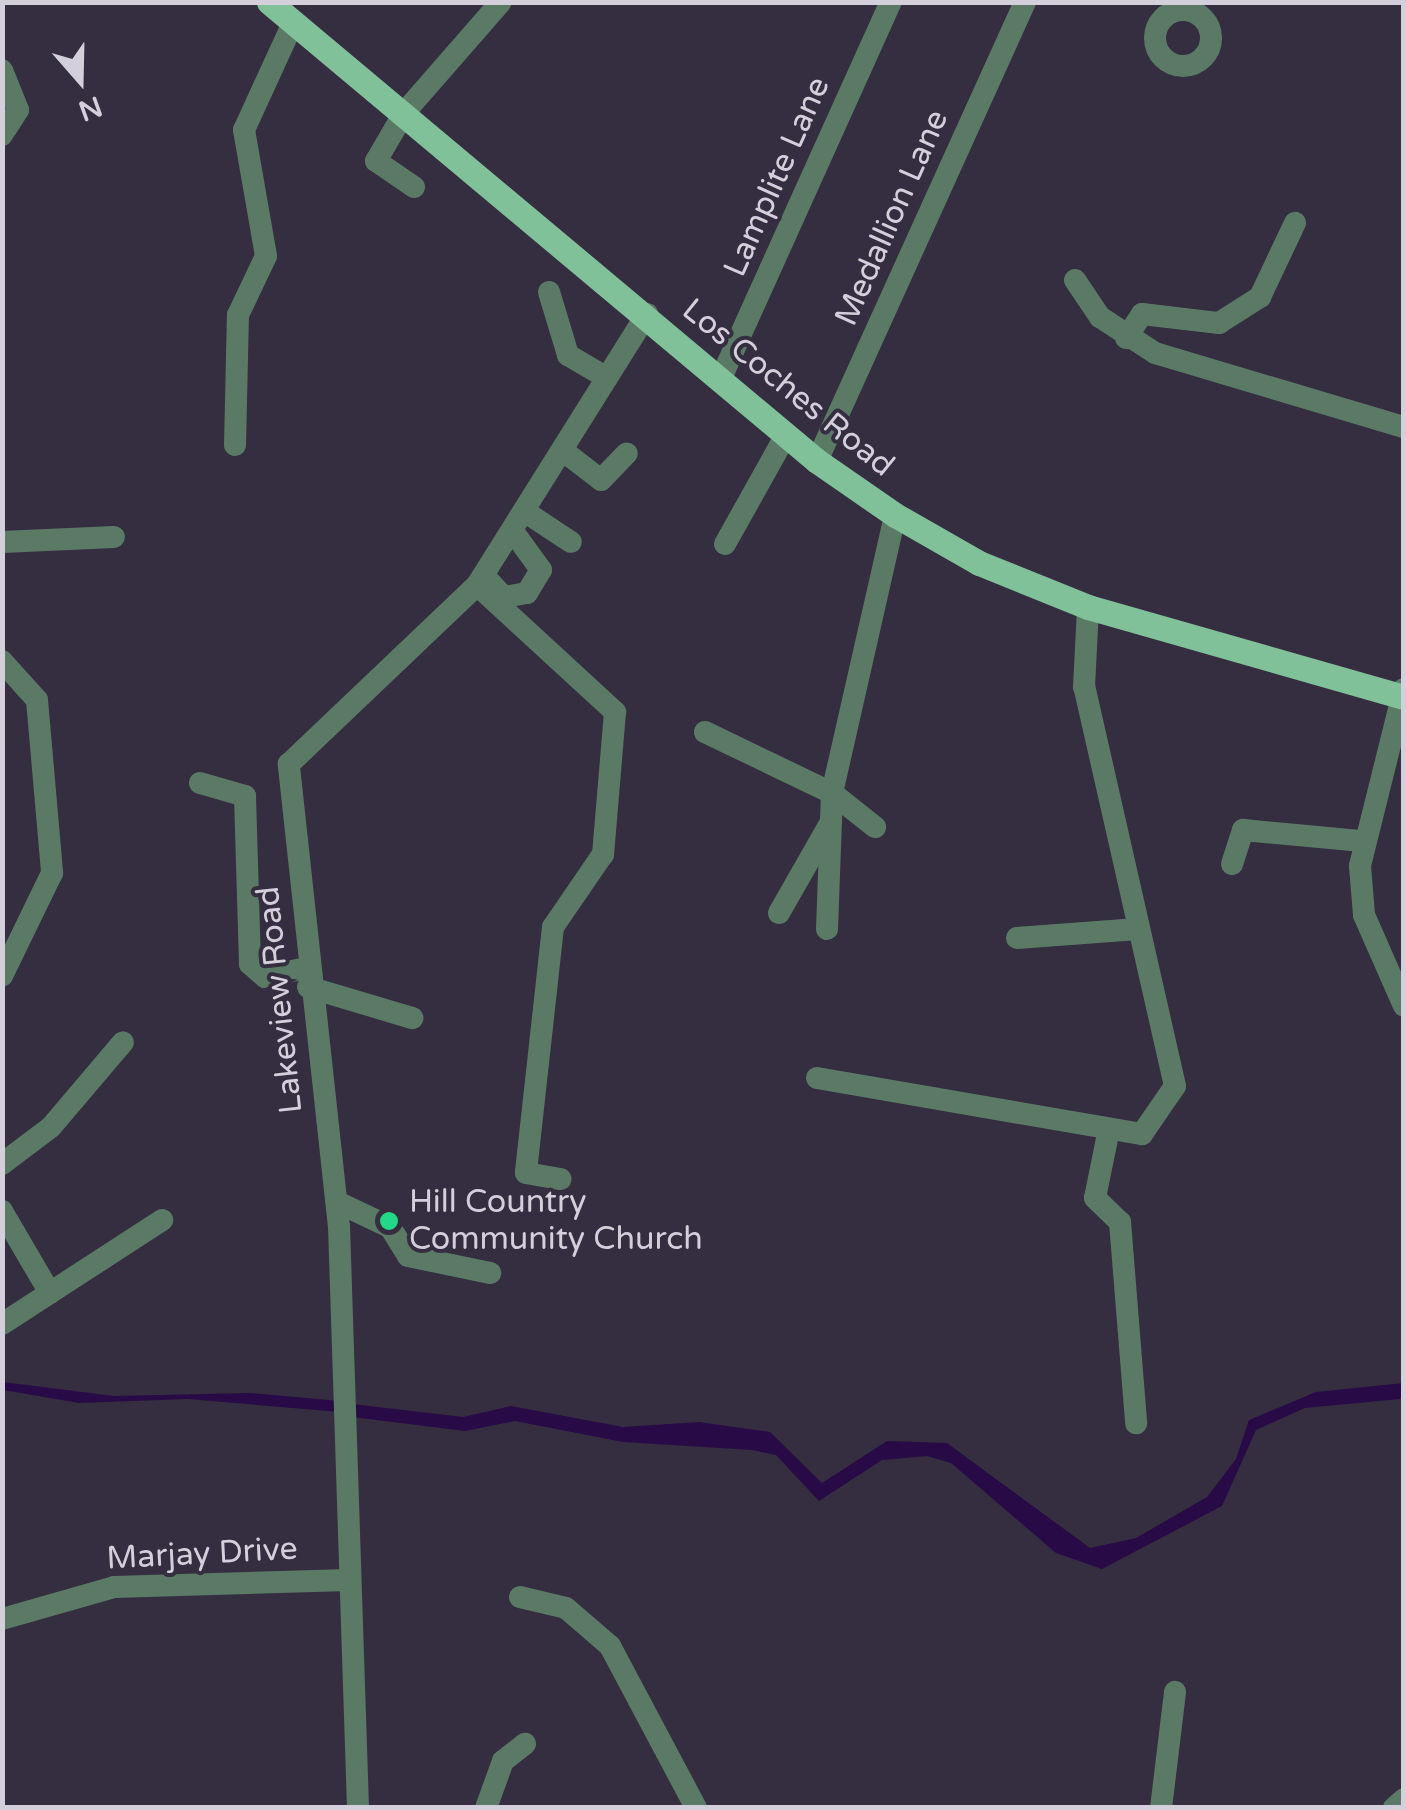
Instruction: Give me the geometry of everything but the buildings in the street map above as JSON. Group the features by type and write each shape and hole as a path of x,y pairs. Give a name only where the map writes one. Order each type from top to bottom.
{"main road":[{"name":"Los Coches Road","path":"269,2 647,314 817,461 895,515 979,563 1088,607 1403,694"}],"street":[{"path":"414,187 376,161 404,113 500,2"},
{"name":"Lamplite Lane","path":"721,378 891,2"},
{"name":"Medallion Lane","path":"817,461 1024,2"},
{"path":"235,445 238,315 266,256 244,130 293,23"},
{"path":"2,70 18,110 3,134"},
{"path":"1126,338 1142,314 1219,323 1260,296 1295,223"},
{"path":"1074,280 1126,338 1404,427"},
{"path":"549,292 568,354 607,378"},
{"name":"Lakeview Road","path":"358,1808 336,1202 307,977 289,764 480,580 647,314"},
{"path":"725,544 786,435"},
{"path":"562,450 601,480 627,453"},
{"path":"827,929 832,793 895,515"},
{"path":"518,520 572,542"},
{"path":"480,580 504,596 527,592 542,570 518,520"},
{"path":"2,542 114,537"},
{"path":"480,580 615,712 603,854 553,927 526,1174 560,1179"},
{"path":"817,1078 1142,1134 1175,1086 1084,687 1088,607"},
{"path":"2,661 37,700 52,873 2,976"},
{"path":"1403,694 1394,767 1362,841 1364,914 1404,1006"},
{"path":"705,732 832,793 875,827"},
{"path":"200,783 245,796 250,964 265,977 307,977 412,1018"},
{"path":"780,913 833,819"},
{"path":"1232,864 1243,830 1362,841"},
{"path":"1017,938 1138,928"},
{"path":"2,1164 52,1127 123,1042"},
{"path":"1109,1129 1094,1198 1120,1222 1136,1423"},
{"path":"336,1202 390,1228 408,1256 490,1274"},
{"path":"2,1211 50,1293"},
{"path":"2,1324 162,1220"},
{"name":"Marjay Drive","path":"2,1619 114,1587 349,1580"},
{"path":"520,1597 566,1608 610,1646 696,1808"},
{"path":"1161,1808 1175,1692"},
{"path":"486,1808 503,1760 525,1744"},
{"path":"1394,1808 1404,1800"}],"shaded area":[{"path":"3,1382 114,1396 250,1393 339,1401 339,1412 188,1399 79,1403 3,1390"},
{"path":"1404,1383 1400,1399 1305,1408 1256,1430 1222,1506 1102,1569 1056,1553 951,1463 927,1456 882,1460 819,1501 776,1455 752,1450 623,1442 515,1421 465,1431 352,1417 352,1404 463,1417 511,1406 623,1427 699,1422 770,1432 822,1483 887,1441 947,1443 1090,1548 1136,1538 1207,1497 1236,1459 1249,1420 1316,1392"}],"place":[{"name":"Hill Country Community Church","path":"389,1221"}]}
